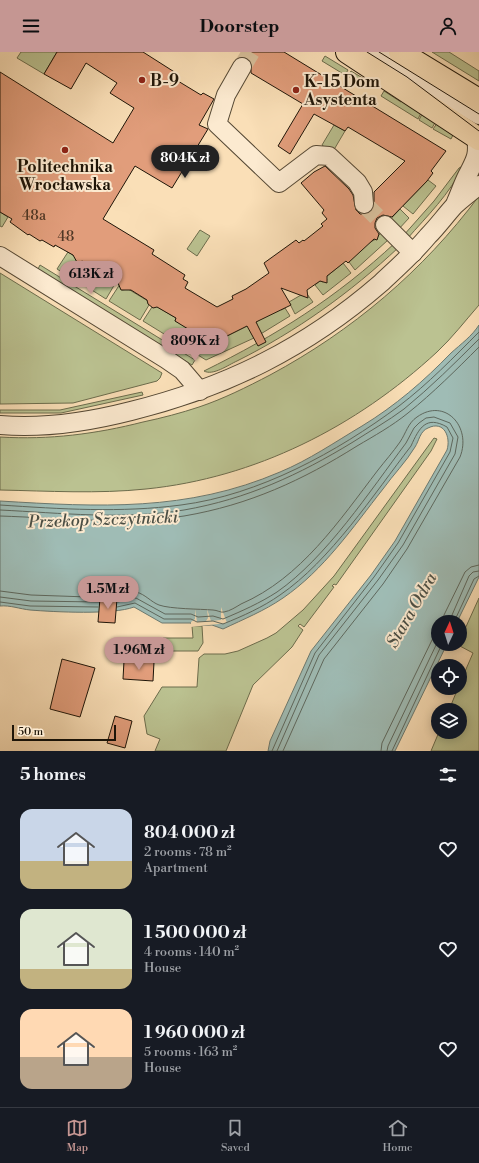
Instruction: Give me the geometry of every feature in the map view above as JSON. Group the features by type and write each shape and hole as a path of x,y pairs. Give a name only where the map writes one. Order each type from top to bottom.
{"main road":[{"path":"347,52 478,135"},
{"path":"395,58 479,100"}],"street":[{"path":"372,52 395,58 479,115"},
{"path":"395,58 478,135 476,162 468,174 454,206"},
{"path":"242,67 226,95 218,124 279,183 316,155 329,156 357,182 363,192 364,204"},
{"path":"0,425 43,426 95,420 151,406 200,391 244,373 309,336 364,296 413,253 454,206 479,185"},
{"path":"385,225 413,253"},
{"path":"0,256 166,359 182,370 200,391"}],"green space":[{"path":"21,52 57,52 44,74 17,58"},
{"path":"432,52 449,52 479,71 479,81"},
{"path":"325,56 348,70 345,75 322,61"},
{"path":"351,71 366,80 363,86 348,76"},
{"path":"384,91 401,102 403,98 422,111 418,119 381,96"},
{"path":"423,112 436,121 432,128 419,120"},
{"path":"438,122 454,133 451,139 433,129"},
{"path":"334,125 345,131 332,153 322,145"},
{"path":"463,166 452,186 430,213 407,239 403,236 434,201 459,168"},
{"path":"428,180 436,186 413,214 403,206"},
{"path":"479,196 479,305 443,347 406,379 373,404 302,444 265,461 226,474 186,483 128,491 73,492 0,490 0,437 54,437 108,430 199,407 226,397 253,384 300,358 329,339 384,297 410,274 434,249"},
{"path":"400,209 409,218 397,231 388,222"},
{"path":"0,212 8,217 2,227 0,226"},
{"path":"200,230 210,236 197,256 187,249"},
{"path":"381,232 388,240 355,270 349,262 368,242 369,243 376,239"},
{"path":"396,242 399,247 380,264 342,295 302,324 225,367 212,372 204,371 256,344 305,314 351,281"},
{"path":"68,252 76,257 77,262 84,261 73,279 57,269"},
{"path":"86,263 116,282 106,299 76,280"},
{"path":"343,263 351,273 323,295 315,285 320,281 323,282 327,280 326,277"},
{"path":"40,265 195,360 192,365 37,271"},
{"path":"0,273 162,373 160,378 157,381 73,403 0,404"},
{"path":"120,284 122,290 128,289 148,301 149,305 140,320 109,301"},
{"path":"307,294 313,302 295,314 289,302 301,295"},
{"path":"156,306 176,318 175,321 192,328 182,345 143,321 152,307"},
{"path":"280,308 281,310 285,308 290,316 259,335 254,326 257,324 256,322"},
{"path":"247,326 250,328 254,338 206,360 185,347 195,330 206,339 207,337 215,342"},
{"path":"142,392 143,395 61,413 0,413 0,410 60,410"},
{"path":"434,438 437,439 431,451 336,585 334,584 332,586 334,587 304,627 300,624 298,626 303,630 292,647 253,685 226,751 155,751 160,739 147,734 144,716 162,687 197,687 199,658 204,654 225,654 238,651 276,633 303,610 334,576"},
{"path":"479,598 479,751 431,751 436,739 467,739 467,703 452,703 455,695 467,695 467,667 473,653 467,650 467,625"},
{"path":"192,626 202,626 203,643 198,651 161,651 163,638 193,638"}],"water":[{"path":"479,325 479,577 460,615 431,615 431,651 444,651 440,659 431,659 431,677 395,751 268,751 270,741 311,651 371,575 395,541 447,450 447,435 442,428 438,426 425,429 423,431 415,447 404,463 349,533 312,574 298,587 276,603 223,629 212,625 192,626 191,623 162,623 134,607 125,610 98,612 54,612 0,606 0,501 72,505 142,504 211,494 245,485 280,472 301,462 374,418 420,383"}],"pier":[{"path":"221,607 227,623 191,627 191,622 195,619 195,609 197,622 206,621 208,618 207,609 211,621 221,620"}],"building":[{"path":"57,52 143,52 176,73 173,78 201,95 203,93 214,99 199,125 208,129 172,188 135,166 103,219 154,250 152,254 185,275 183,279 188,282 185,288 217,307 233,299 232,296 246,289 269,273 264,263 296,240 299,243 303,240 304,241 323,226 321,224 327,219 322,213 324,210 301,183 314,172 325,166 349,189 353,195 356,210 360,214 365,214 374,208 374,192 405,161 348,127 345,131 314,114 290,154 278,146 303,104 251,73 251,62 244,57 247,52 284,52 446,151 431,171 433,173 427,181 392,217 383,215 377,218 375,228 379,234 377,240 374,239 348,263 346,261 327,276 327,283 320,281 307,290 308,298 281,288 291,305 256,322 266,342 258,346 247,326 215,342 207,337 206,340 175,321 176,318 157,307 153,308 148,304 147,300 131,290 121,290 118,283 82,261 78,264 73,255 55,245 54,247 29,234 28,235 10,222 12,219 0,212 0,72 113,143 134,108 110,93 117,83 86,63 71,89 44,74"},
{"path":"100,598 117,599 115,623 98,622"},
{"path":"62,659 95,668 80,717 50,709"},
{"path":"134,660 154,662 153,681 123,679 124,661 134,662"},
{"path":"115,716 132,721 125,748 107,743"}],"tunnel":[{"path":"242,67 251,52"},
{"path":"364,204 385,225"}],"tram line":[{"path":"367,52 407,77 479,131"},
{"path":"379,52 479,114"}],"place":[{"name":"B-9","path":"142,80"},
{"name":"K-15 Dom Asystenta","path":"296,90"},
{"name":"Politechnika Wrocławska","path":"65,150"}],"water label":[{"name":"Przekop Szczytnicki","path":"103,519"},
{"name":"Stara Odra","path":"411,610"}]}
